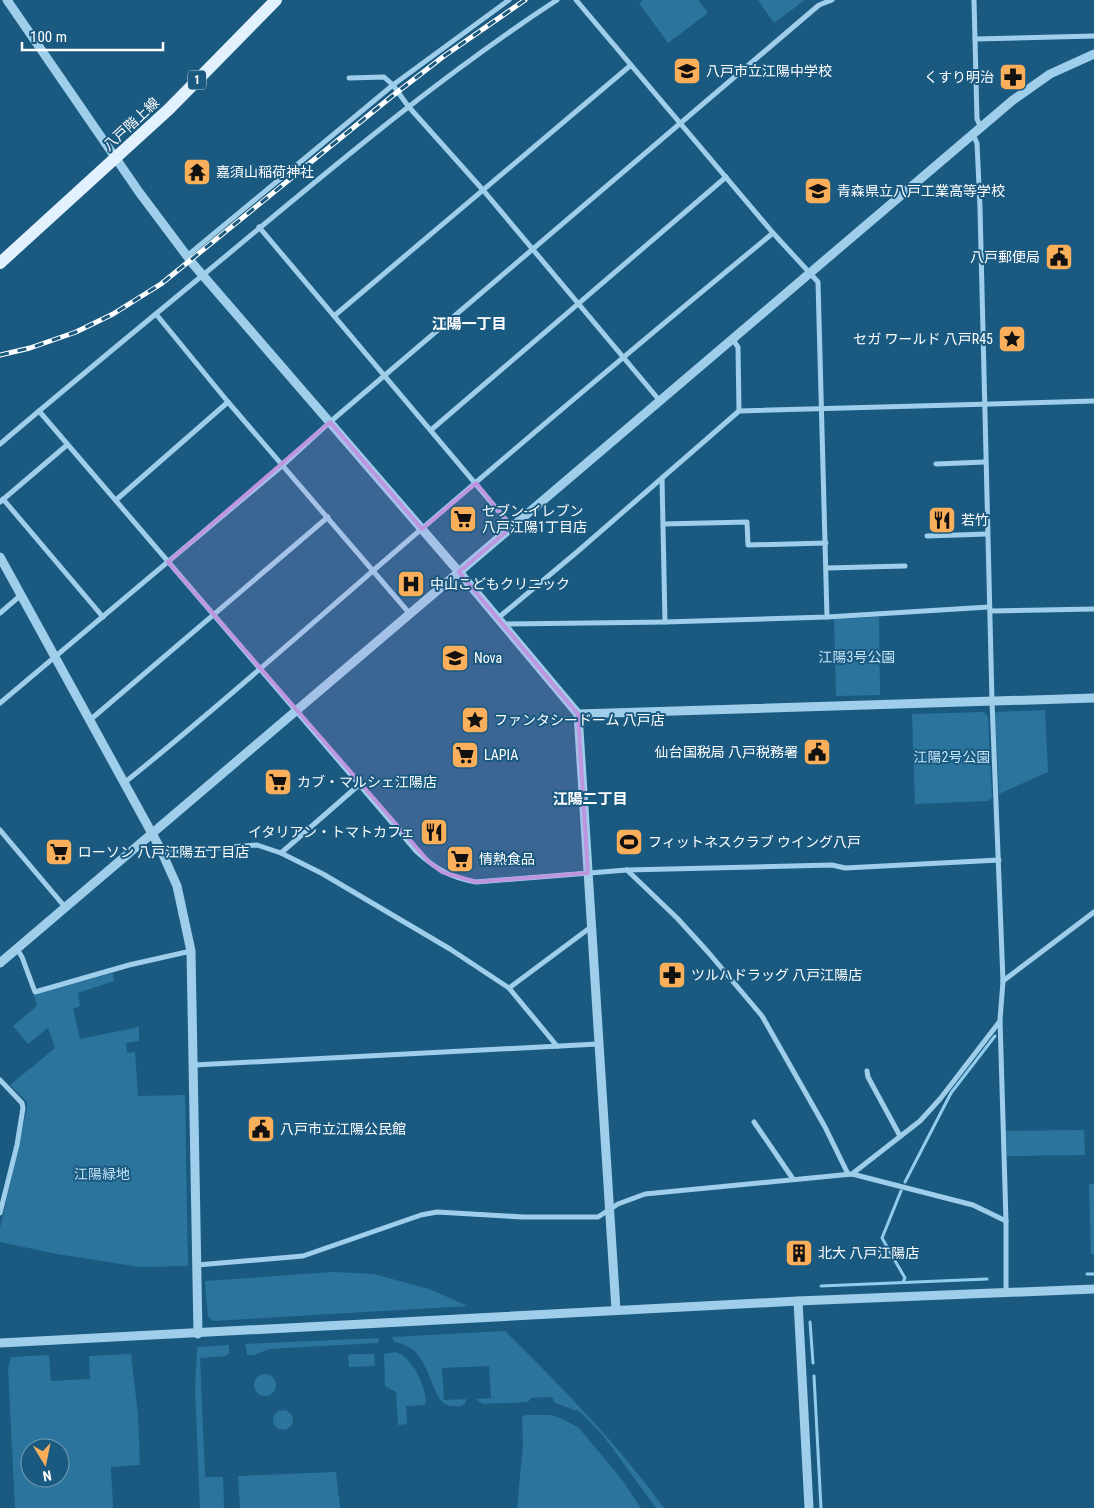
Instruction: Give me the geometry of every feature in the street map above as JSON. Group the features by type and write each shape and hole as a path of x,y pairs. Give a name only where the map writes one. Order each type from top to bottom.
{"main road":[{"name":"八戸階上線","path":"0,263 169,109 276,0"}],"street":[{"path":"7,0 139,192 187,256 459,572 578,714 608,1210 616,1310"},
{"path":"187,256 393,85 509,0"},
{"path":"0,444 259,227 408,106 471,59 557,0"},
{"path":"576,0 773,232 818,282 827,617"},
{"path":"0,704 283,465 330,422 819,5 832,0"},
{"path":"974,0 977,119 981,128"},
{"path":"975,39 1094,36"},
{"path":"0,963 1013,100 1050,74 1094,54"},
{"path":"334,316 631,65"},
{"path":"349,78 384,77 393,85 408,106 484,190 532,250 661,401"},
{"path":"973,135 977,143 979,199 992,701 1003,981 1000,1020 1006,1221 1006,1292"},
{"path":"431,430 726,177"},
{"path":"259,227 512,527"},
{"path":"124,783 260,669 623,357 773,232"},
{"path":"156,314 228,402 410,614"},
{"path":"733,340 738,347 739,411"},
{"path":"500,621 739,411 1094,401"},
{"path":"116,500 228,402"},
{"path":"39,411 417,852 442,872 462,880 476,882 627,870 832,865 845,868 999,860"},
{"path":"67,444 1,500 103,618"},
{"path":"936,464 985,462"},
{"path":"662,478 665,622"},
{"path":"90,720 328,517"},
{"path":"662,524 748,522 748,544 826,543"},
{"path":"927,536 987,534"},
{"path":"0,557 162,852 177,886 191,951 198,1334"},
{"path":"827,568 905,566"},
{"path":"0,613 21,595"},
{"path":"500,621 665,622 990,609 1094,609"},
{"path":"578,714 1094,698"},
{"path":"281,853 360,784"},
{"path":"0,830 65,908"},
{"path":"162,852 257,845 281,853 323,874 450,949 509,988 558,1046"},
{"path":"627,870 677,918 762,1016 850,1174"},
{"path":"1003,981 1094,912"},
{"path":"509,988 591,927"},
{"path":"17,949 22,957 35,992 129,965 191,951"},
{"path":"850,1174 920,1121 940,1099 1000,1020"},
{"path":"194,1065 598,1044"},
{"path":"868,1071 868,1077 900,1136"},
{"path":"0,1080 22,1104 23,1108 17,1145 0,1213"},
{"path":"754,1122 793,1178"},
{"path":"197,1265 303,1256 421,1215 437,1212 523,1217 598,1217 618,1204 645,1194 793,1178 850,1174 973,1205 1006,1221"},
{"path":"0,1344 616,1310 1094,1289"},
{"path":"798,1301 808,1508"}],"highlighted area":[{"path":"330,422 422,529 476,483 512,527 459,572 578,714 588,873 476,882 442,872 429,862 168,562"}],"green space":[{"path":"643,0 698,0 708,13 668,43 639,3"},
{"path":"758,0 805,0 774,23"},
{"name":"江陽3号公園","path":"879,617 880,695 836,696 834,619"},
{"name":"江陽2号公園","path":"1045,710 1048,772 999,794 995,712"},
{"name":"江陽2号公園","path":"984,712 988,717 992,798 988,801 915,804 912,714"},
{"name":"江陽緑地","path":"113,973 114,981 78,993 80,1006 73,1009 80,1039 139,1027 139,1041 126,1043 127,1053 135,1052 138,1096 185,1095 188,1266 140,1267 57,1254 0,1242 0,1228 27,1108 27,1102 10,1085 55,1048 48,1028 28,1044 13,1026 37,1006 34,995"},
{"path":"1084,1130 1085,1155 1007,1156 1006,1131"},
{"path":"1089,1184 1094,1184 1094,1254 1091,1254"},
{"path":"333,1272 374,1274 429,1289 468,1306 213,1321 208,1317 205,1281"},
{"path":"505,1331 608,1438 664,1508 656,1508 602,1434 580,1412 555,1403 552,1397 531,1398 528,1402 483,1404 479,1402 477,1399 491,1398 489,1366 442,1368 444,1400 466,1399 462,1406 447,1405 438,1397 421,1359 410,1348 394,1342 392,1337"},
{"path":"379,1338 378,1343 269,1349 254,1355 247,1355 245,1344"},
{"path":"229,1345 229,1353 226,1356 200,1358 205,1477 223,1477 224,1508 200,1508 195,1389 197,1347"},
{"path":"396,1352 413,1366 424,1389 426,1403 424,1405 406,1406 407,1424 398,1425 396,1392 385,1386 384,1354"},
{"path":"131,1354 138,1415 140,1465 111,1467 113,1508 15,1508 8,1369 11,1357 49,1355 51,1381 90,1379 89,1356"},
{"path":"351,1354 374,1354 375,1366 349,1367 348,1356"},
{"path":"265,1374 273,1377 276,1385 273,1393 265,1396 257,1393 254,1385 257,1377"},
{"path":"283,1410 290,1413 293,1420 290,1427 283,1430 276,1427 273,1420 276,1413"},
{"path":"526,1415 551,1415 579,1428 620,1477 641,1508 517,1508 523,1446 522,1417"},
{"path":"336,1472 340,1508 240,1508 238,1476"}],"waterway":[{"path":"905,1182 951,1093 995,1036"},
{"path":"901,1191 882,1238 905,1278 903,1282"},
{"path":"1087,1274 1094,1274"},
{"path":"821,1286 987,1279"},
{"path":"810,1322 813,1363"},
{"path":"814,1376 821,1508"}],"railway":[{"path":"0,355 30,348 76,332 113,314 161,284 391,97 444,56 525,0"}],"place":[{"name":"八戸市立江陽中学校","path":"687,71"},
{"name":"くすり明治","path":"1013,77"},
{"name":"嘉須山稲荷神社","path":"197,172"},
{"name":"青森県立八戸工業高等学校","path":"818,191"},
{"name":"八戸郵便局","path":"1059,257"},
{"name":"セガ ワールド 八戸R45","path":"1012,339"},
{"name":"セブン-イレブン 八戸江陽1丁目店","path":"463,519"},
{"name":"若竹","path":"942,520"},
{"name":"中山こどもクリニック","path":"411,584"},
{"name":"Nova","path":"455,658"},
{"name":"ファンタシードーム 八戸店","path":"475,720"},
{"name":"仙台国税局 八戸税務署","path":"817,752"},
{"name":"LAPIA","path":"465,755"},
{"name":"カブ・マルシェ江陽店","path":"278,782"},
{"name":"イタリアン・トマトカフェ","path":"434,832"},
{"name":"フィットネスクラブ ウイング八戸","path":"629,842"},
{"name":"ローソン 八戸江陽五丁目店","path":"59,852"},
{"name":"情熱食品","path":"460,859"},
{"name":"ツルハドラッグ 八戸江陽店","path":"672,975"},
{"name":"八戸市立江陽公民館","path":"261,1129"},
{"name":"北大 八戸江陽店","path":"799,1253"}],"district":[{"name":"江陽一丁目","path":"469,324"},
{"name":"江陽二丁目","path":"590,799"}]}
